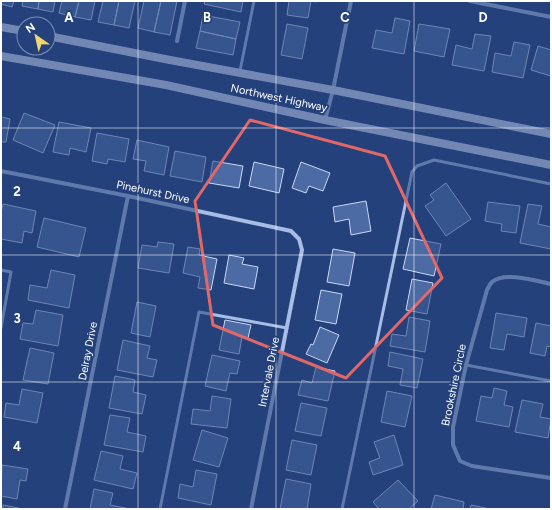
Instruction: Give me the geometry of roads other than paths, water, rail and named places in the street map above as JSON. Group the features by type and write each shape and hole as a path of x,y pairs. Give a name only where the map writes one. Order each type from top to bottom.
{"main road":[{"path":"1,27 16,30"},
{"name":"Northwest Highway","path":"56,38 333,90 551,134"},
{"name":"Northwest Highway","path":"1,56 166,85 325,120 551,165"}],"street":[{"path":"177,41 185,1"},
{"path":"325,120 333,90 351,1"},
{"path":"470,1 551,17"},
{"name":"Pinehurst Drive","path":"1,171 128,196 291,231 299,239"},
{"name":"Delray Drive","path":"65,509 128,196"},
{"name":"Intervale Drive","path":"251,509 302,250 299,239"},
{"name":"Brookshire Circle","path":"551,284 522,278 502,278 493,281 487,290 466,365 453,427 453,445 460,460 472,466 551,478"}],"lane":[{"path":"240,73 254,1"},
{"path":"342,509 412,172 417,166 434,160 551,184"},
{"path":"1,270 11,272 1,328"},
{"path":"160,509 199,312 287,328"},
{"path":"466,365 551,381"}]}
